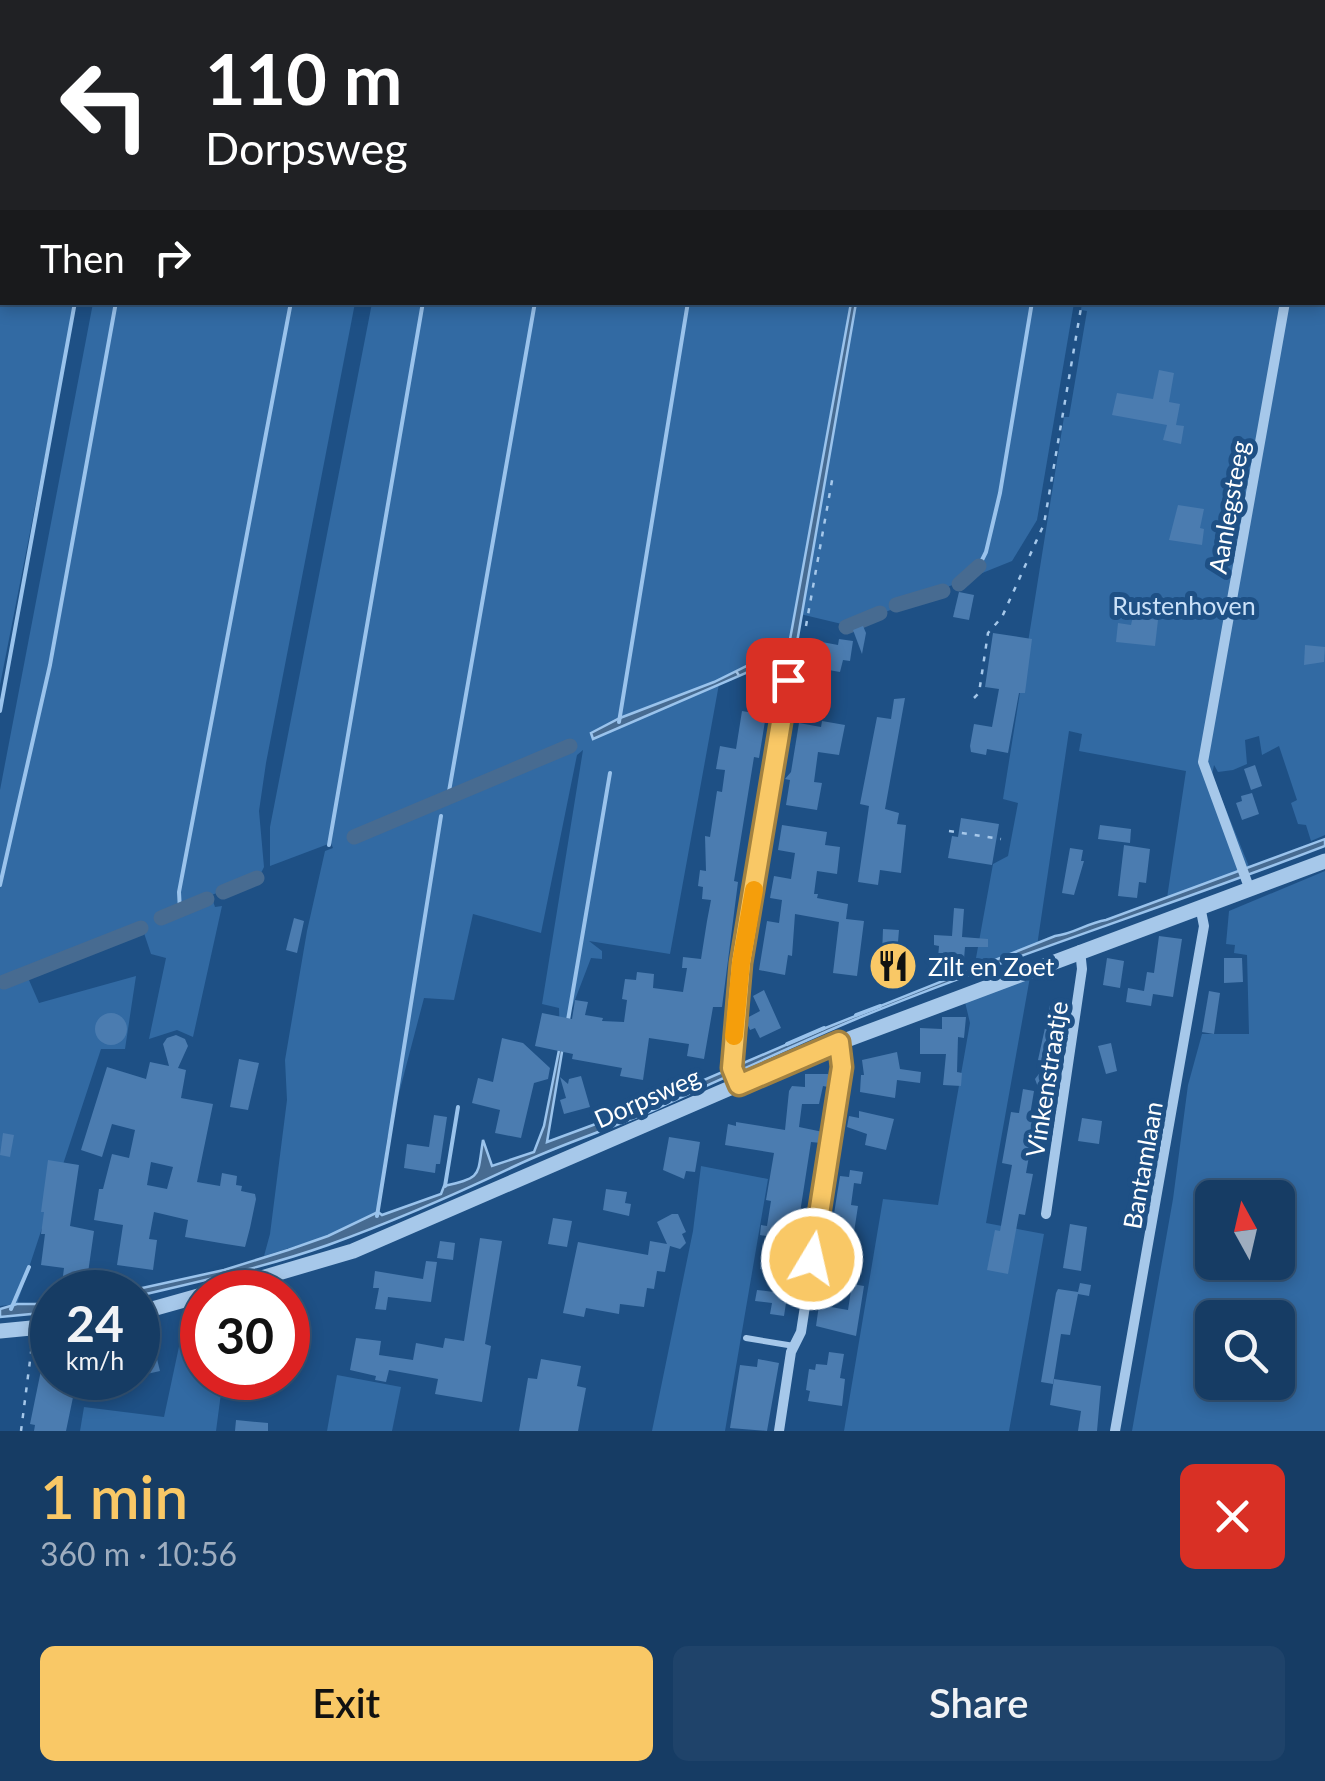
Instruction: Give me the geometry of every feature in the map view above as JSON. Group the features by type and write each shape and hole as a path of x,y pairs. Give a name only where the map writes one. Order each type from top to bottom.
{"street":[{"name":"Aanlegsteeg","path":"1246,879 1203,762 1284,305"},
{"path":"739,1085 732,1068 741,963 788,680"},
{"name":"Dorpsweg","path":"289,1270 353,1251 839,1042 1200,906 1246,879 1325,861"},
{"name":"Bantamlaan","path":"1115,1431 1204,926 1200,906"},
{"name":"Vinkenstraatje","path":"1046,1214 1082,968 1080,950"},
{"path":"779,1431 800,1332 842,1067 839,1042"},
{"path":"0,1330 30,1328"}],"lane":[{"path":"746,1338 794,1346"}],"path":[{"path":"974,698 979,692 988,633 1002,616 1044,524 1081,305"},
{"path":"806,626 833,475"},
{"path":"736,670 740,678"},
{"path":"949,831 1001,838"},
{"path":"21,1431 30,1360"}],"green space":[{"path":"0,305 75,305 0,685"},
{"path":"93,305 355,305 266,763 259,811 264,867 260,875 161,916 163,921 213,901 215,907 222,906 193,1037 177,1030 149,1039 166,958 151,954 141,924 25,971 39,1003 136,976 125,1049 101,1049 17,1304 0,1306 0,790"},
{"path":"372,305 851,305 789,645 714,682 591,733 593,739 719,684 670,954 589,941 602,951 602,959 591,958 560,1039 559,1008 542,1004 583,750 577,755 541,933 473,914 454,1000 424,998 387,1139 378,1212 328,1236 264,1256 287,1100 285,1060 325,851 333,848 331,843 270,866 270,827"},
{"path":"856,305 1074,305 1037,520 1012,561 846,625 800,614"},
{"name":"Rustenhoven","path":"1082,305 1325,305 1325,835 1311,841 1306,825 1298,824 1291,803 1297,800 1279,746 1262,755 1259,736 1245,740 1247,764 1218,772 1214,765 1212,775 1250,869 1167,898 1186,771 1079,751 1082,734 1069,731 1037,946 974,969 993,864 1008,856 1018,803 1003,799 1064,417 1069,417 1087,311 1081,310"},
{"path":"1325,871 1325,1431 1132,1431 1173,1199 1188,1085 1202,1034 1249,1034 1247,955 1234,953 1235,945 1226,944 1229,911"},
{"path":"1030,977 986,1223 1044,1234 1009,1431 844,1431 883,1199 938,1205 970,1023 965,1002"},
{"path":"701,1166 768,1179 725,1431 652,1431 693,1231"},
{"path":"180,1342 180,1400 220,1400 216,1431 80,1431 84,1407 164,1417"},
{"path":"337,1375 401,1387 392,1431 327,1431"}],"shaded area":[{"path":"851,305 856,305 796,648 593,739 591,733 620,718 714,682 789,645"},
{"path":"1325,839 1325,846 856,1019 656,1109 352,1236 281,1260 243,1270 224,1270 328,1236 378,1212 382,1215 441,1194 444,1186 476,1174 483,1140 492,1166 534,1152 544,1126 561,1040 547,1142 639,1108 1055,936"},
{"path":"180,1280 180,1286 160,1291 160,1284"},
{"path":"30,1304 30,1314 0,1317 0,1309"}],"building":[{"path":"1159,370 1174,373 1169,402 1180,404 1176,425 1184,426 1181,444 1163,440 1167,425 1112,415 1117,393 1153,399"},
{"path":"1178,505 1204,509 1202,545 1169,540"},
{"path":"959,592 974,595 969,620 953,617"},
{"path":"1160,597 1177,600 1175,614 1158,612"},
{"path":"1133,616 1158,620 1155,646 1116,642 1118,623 1131,625"},
{"path":"863,626 866,633 862,654 853,630"},
{"path":"993,633 1032,639 1025,693 1019,693 1008,753 987,749 986,755 971,752 970,746 974,724 992,727 999,689 985,687"},
{"path":"839,639 853,641 850,661 843,660 840,672 817,668 822,642 838,645"},
{"path":"1305,645 1325,647 1324,662 1304,665"},
{"path":"905,698 885,809 899,813 897,824 906,825 901,873 880,870 878,885 858,882 869,806 860,804 877,717 891,719 894,699"},
{"path":"742,711 766,715 759,758 754,757 734,881 738,882 722,1007 713,1007 704,1059 687,1056 689,1044 649,1038 643,1080 620,1076 622,1068 572,1059 573,1054 535,1046 542,1013 572,1019 575,1000 588,1002 585,1015 624,1022 625,979 636,980 637,972 654,974 653,988 683,992 687,968 682,968 683,957 701,959 711,900 702,899 703,887 698,886 700,870 706,871 705,836 710,837 717,791 722,792 725,770 716,769 720,746 736,749"},
{"path":"822,721 845,725 839,755 818,752 814,782 822,783 817,810 786,805 790,780 785,779 791,772 799,723 821,727"},
{"path":"1255,765 1262,786 1251,790 1244,769"},
{"path":"1252,793 1259,814 1242,820 1236,803 1242,801 1241,796"},
{"path":"961,818 999,824 992,865 948,858 952,836 958,837"},
{"path":"782,825 827,832 825,845 840,847 837,874 817,871 814,894 848,904 846,919 864,921 857,976 833,973 839,922 795,914 792,956 788,955 785,975 759,970 767,921 779,923 782,900 770,898 774,876 791,879 795,853 778,850"},
{"path":"1100,825 1131,829 1130,843 1098,839"},
{"path":"1124,845 1150,849 1146,883 1139,882 1137,898 1118,896"},
{"path":"1070,848 1083,850 1084,861 1074,895 1062,893"},
{"path":"954,908 964,909 962,937 988,939 988,947 965,947 964,959 938,958 939,946 934,945 934,935 952,936"},
{"path":"294,918 304,921 297,953 286,950"},
{"path":"883,929 899,930 897,954 910,956 907,983 881,981"},
{"path":"1159,936 1182,939 1173,997 1153,994 1151,1006 1126,1002 1128,988 1144,991 1147,972 1154,973"},
{"path":"1107,958 1124,961 1120,988 1103,985"},
{"path":"1224,958 1242,958 1243,982 1224,983"},
{"path":"764,990 781,1028 760,1038 745,1019 760,1011 753,996"},
{"path":"1209,991 1220,993 1214,1034 1202,1032"},
{"path":"1050,1005 1066,1008 1058,1064 1049,1062 1056,1082 1050,1091 1039,1090 1035,1079 1048,1062 1038,1060"},
{"path":"111,1013 122,1018 127,1029 122,1040 111,1045 100,1040 95,1029 100,1018"},
{"path":"942,1017 966,1017 964,1038 958,1037 957,1072 962,1073 961,1086 943,1085 946,1054 920,1054 920,1028 942,1029"},
{"path":"176,1035 185,1039 188,1046 178,1068 186,1070 181,1098 213,1104 197,1182 220,1186 222,1173 237,1176 236,1185 242,1186 241,1191 255,1194 256,1199 245,1247 185,1237 188,1220 154,1212 149,1239 157,1240 153,1270 117,1265 123,1225 94,1220 99,1189 103,1189 112,1154 129,1158 135,1130 112,1124 102,1157 81,1150 107,1067 146,1079 150,1062 169,1066 163,1044","holes":["151,1162 173,1167 167,1189 147,1185"]},
{"path":"502,1038 523,1043 550,1068 548,1079 534,1083 521,1138 495,1133 500,1110 472,1103 478,1078 493,1082"},
{"path":"1111,1043 1117,1071 1106,1074 1098,1046"},
{"path":"897,1052 900,1069 921,1072 920,1083 897,1080 895,1098 860,1092 862,1060"},
{"path":"239,1059 259,1063 248,1110 230,1107"},
{"path":"805,1074 828,1074 828,1087 823,1086 819,1104 802,1104 799,1127 823,1132 821,1143 811,1142 784,1316 770,1314 772,1303 755,1301 757,1290 774,1292 777,1271 760,1269 761,1257 774,1259 777,1238 760,1235 761,1225 767,1226 771,1201 766,1200 774,1153 725,1145 728,1124 736,1126 736,1122 785,1130 789,1091 792,1086 805,1087"},
{"path":"581,1076 590,1107 564,1114 560,1100 566,1098 560,1077 568,1084 569,1079"},
{"path":"1023,1089 1034,1091 1030,1115 1036,1117 1026,1173 1033,1174 1025,1215 1019,1214 1008,1274 987,1270 995,1230 1000,1231 1012,1165 1002,1163 1011,1112 1019,1113"},
{"path":"859,1111 894,1119 886,1150 865,1145 867,1134 847,1127 849,1116 859,1118"},
{"path":"434,1115 447,1117 440,1164 436,1164 435,1173 404,1168 407,1144 429,1147"},
{"path":"1082,1118 1102,1121 1099,1144 1078,1141"},
{"path":"3,1133 14,1135 10,1157 0,1155"},
{"path":"669,1137 700,1142 695,1172 686,1171 684,1179 663,1170"},
{"path":"48,1160 79,1165 70,1226 94,1231 88,1270 41,1265 45,1234 41,1234"},
{"path":"850,1170 863,1172 861,1184 854,1183 851,1205 858,1206 853,1239 858,1240 850,1289 831,1285 832,1278 824,1277 840,1176 849,1177"},
{"path":"606,1189 627,1192 629,1216 603,1210"},
{"path":"678,1214 686,1243 680,1249 670,1246 665,1272 657,1271 654,1289 647,1288 644,1307 620,1304 619,1314 586,1308 584,1317 563,1313 578,1242 648,1255 650,1241 667,1244 657,1222"},
{"path":"553,1218 572,1221 567,1247 548,1244"},
{"path":"1070,1224 1087,1227 1081,1271 1063,1268"},
{"path":"480,1238 502,1241 485,1344 491,1346 482,1402 435,1394 438,1379 389,1370 386,1382 350,1370 356,1338 381,1341 379,1355 413,1360 416,1343 443,1348 445,1338 464,1341"},
{"path":"440,1241 455,1243 453,1260 437,1258"},
{"path":"426,1261 437,1262 431,1302 388,1297 386,1310 375,1309 379,1288 373,1288 375,1271 423,1279"},
{"path":"1080,1283 1091,1285 1089,1296 1078,1294 1070,1335 1061,1334 1053,1384 1041,1382 1056,1293 1058,1289 1078,1292"},
{"path":"852,1284 864,1286 856,1336 816,1326 819,1305 848,1310"},
{"path":"829,1352 844,1354 840,1378 845,1379 842,1406 808,1401 809,1369 815,1370 816,1364 827,1365"},
{"path":"541,1359 581,1366 577,1386 586,1388 578,1431 519,1431 528,1378 537,1379"},
{"path":"758,1359 779,1363 767,1431 730,1428 740,1365 757,1367"},
{"path":"1054,1379 1101,1386 1097,1431 1078,1431 1081,1411 1050,1405"},
{"path":"35,1400 72,1400 66,1431 34,1431 35,1425 30,1424"},
{"path":"236,1420 268,1423 268,1431 235,1431"}],"waterway":[{"path":"0,711 74,305"},
{"path":"0,885 50,665 115,305"},
{"path":"180,911 179,892 290,305"},
{"path":"329,845 422,305"},
{"path":"448,797 534,305"},
{"path":"619,722 688,305"},
{"path":"979,566 1000,493 1031,305"},
{"path":"959,584 979,566"},
{"path":"896,605 943,591"},
{"path":"846,627 880,613"},
{"path":"354,837 570,746"},
{"path":"568,1020 610,773"},
{"path":"377,1216 441,816"},
{"path":"223,892 257,878"},
{"path":"161,918 207,899"},
{"path":"4,982 141,928"},
{"path":"856,1015 880,1006"},
{"path":"787,1044 824,1028"},
{"path":"445,1186 458,1107"},
{"path":"11,1309 29,1267"}],"slow traffic":[{"path":"734,1036 754,890"}],"place":[{"name":"Zilt en Zoet","path":"893,966"}],"route":[{"path":"788,680 741,963 732,1068 739,1085 839,1042 842,1067 812,1259"}]}
